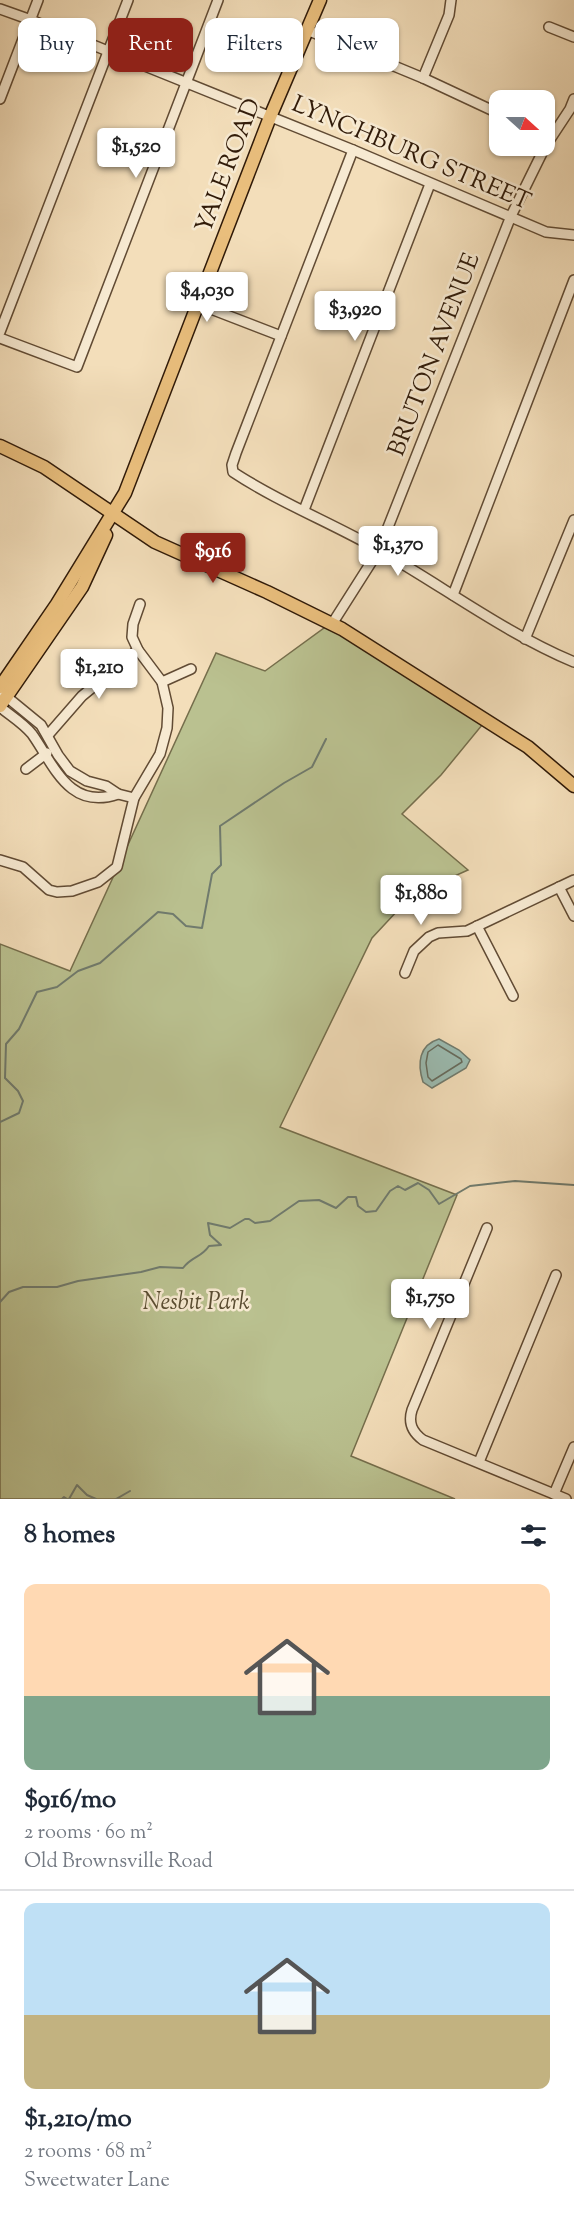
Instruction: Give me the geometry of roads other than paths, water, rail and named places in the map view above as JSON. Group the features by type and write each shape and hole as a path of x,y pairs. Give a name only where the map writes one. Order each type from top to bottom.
{"main road":[{"name":"YALE ROAD","path":"1,698 113,514 131,480 270,117 320,0"},
{"path":"0,446 44,467 155,542 267,591 332,624 528,747 574,786"}],"street":[{"path":"32,18 38,0"},
{"path":"0,332 128,0"},
{"path":"0,338 77,367 219,0"},
{"path":"423,78 449,15 451,0"},
{"name":"LYNCHBURG STREET","path":"0,9 25,18"},
{"path":"549,27 574,38"},
{"path":"307,30 423,78 489,109"},
{"name":"LYNCHBURG STREET","path":"96,47 353,150 546,232 574,235"},
{"path":"0,99 18,53"},
{"name":"BRUTON AVENUE","path":"555,130 574,99"},
{"path":"353,150 236,453 232,465 233,472 255,487 379,550 525,639 574,662"},
{"name":"BRUTON AVENUE","path":"332,624 379,550 511,216 539,156"},
{"path":"304,510 430,184"},
{"path":"453,595 574,280"},
{"path":"198,304 281,336"},
{"path":"525,639 574,520"},
{"path":"0,860 23,867 49,890 57,892 72,891 98,882 117,867 134,798 160,754 165,740 168,708 162,682 138,650 132,637 132,630 141,604"},
{"path":"48,735 82,696 138,650"},
{"path":"162,682 190,669"},
{"path":"1,698 32,716 48,735 70,771 87,781 134,798"},
{"path":"1,698 26,727 55,773 71,788 88,795 105,798 118,794"},
{"path":"26,769 54,748"},
{"path":"405,973 414,951 429,937 438,933 467,931 574,880"},
{"path":"559,887 574,916"},
{"path":"477,926 513,996"},
{"path":"487,1228 409,1420 414,1432 423,1440 566,1499"},
{"path":"479,1462 556,1275"},
{"path":"554,1494 574,1447"}],"water":[{"path":"439,1039 459,1050 470,1060 466,1068 432,1088 423,1082 420,1062 427,1046"}],"waterway":[{"path":"0,1122 19,1113 23,1101 18,1091 5,1078 6,1044 19,1029 37,992 57,987 78,971 100,963 158,912 173,914 186,926 202,928 212,874 221,865 220,826 312,767 326,739"},
{"path":"0,1302 9,1292 23,1287 57,1287 78,1281 160,1267 183,1268 209,1246 221,1245 210,1235 208,1223 230,1228 245,1219 255,1223 270,1221 299,1201 319,1200 336,1208 348,1197 356,1197 358,1206 366,1212 376,1211 390,1191 398,1186 405,1190 418,1183 429,1190 439,1204 470,1186 515,1181 574,1185"},
{"path":"69,1499 77,1485 87,1495 96,1499"},
{"path":"116,1499 130,1491"},
{"path":"62,1499 64,1497 67,1499"}],"park label":[{"name":"Nesbit Park","path":"196,1303"}]}
